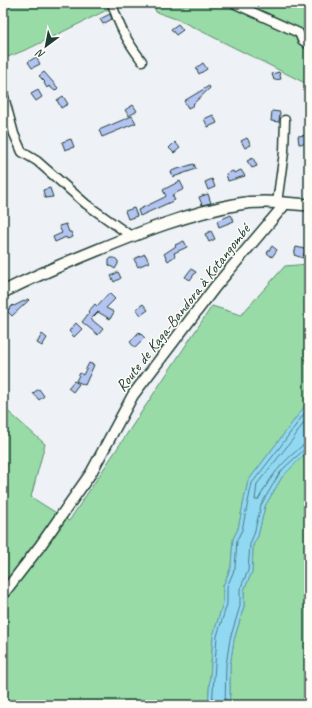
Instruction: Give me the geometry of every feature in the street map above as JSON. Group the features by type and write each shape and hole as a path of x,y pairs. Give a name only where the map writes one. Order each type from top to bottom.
{"main road":[{"path":"3,292 36,276 131,236 192,215 240,204 282,203 309,205"}],"street":[{"path":"112,3 118,23 133,49 142,61"},
{"path":"233,3 299,33 302,40 309,45"},
{"path":"3,93 14,134 22,152 37,161 86,204 131,236"},
{"path":"282,203 285,120"},
{"name":"Route de Kaga-Bandora à Kotangombé","path":"3,594 40,546 91,473 133,395 215,287 282,203"}],"green space":[{"path":"3,3 117,3 117,5 30,48 3,59"},
{"path":"153,3 309,3 309,85 179,20 156,12"},
{"path":"309,264 309,401 248,481 238,529 233,539 231,567 223,586 223,603 213,636 208,705 3,705 3,407 45,444 31,497 69,521 212,306 241,315 285,266"},
{"path":"309,450 309,705 229,705 230,665 234,640 244,606 244,590 252,572 253,545 258,536 265,506 282,477"}],"water":[{"path":"309,401 309,450 282,477 265,506 258,536 253,545 252,572 244,590 244,606 234,640 230,665 229,705 208,705 213,636 223,603 223,586 231,567 233,539 238,529 248,481"}],"building":[{"path":"110,14 112,19 103,24 100,19"},
{"path":"178,24 183,30 176,35 171,29"},
{"path":"36,57 40,64 32,68 28,62"},
{"path":"203,63 207,69 199,74 196,68"},
{"path":"44,72 58,88 55,91 49,86 47,88 44,83 45,82 39,76"},
{"path":"279,72 281,79 274,80 272,74"},
{"path":"209,86 210,88 193,104 194,105 188,108 184,101"},
{"path":"38,90 42,97 36,101 31,94"},
{"path":"63,96 68,104 61,108 57,100"},
{"path":"133,105 137,111 129,116 125,110"},
{"path":"272,111 280,112 279,122 271,121"},
{"path":"213,115 217,123 208,127 204,119"},
{"path":"132,116 136,123 102,137 99,130"},
{"path":"308,135 309,143 299,144 298,136"},
{"path":"247,138 251,145 245,148 241,141"},
{"path":"71,139 74,147 65,150 62,142"},
{"path":"175,142 180,148 174,153 169,148"},
{"path":"253,158 257,166 252,168 247,161"},
{"path":"194,164 196,169 173,177 171,171"},
{"path":"241,170 245,176 228,181 226,174"},
{"path":"212,179 215,187 208,190 205,182"},
{"path":"180,181 184,189 172,195 175,200 140,216 138,210 165,197 166,196 163,190"},
{"path":"50,188 53,197 45,198 43,190"},
{"path":"208,194 211,203 202,205 199,197"},
{"path":"134,208 137,216 128,219 125,211"},
{"path":"231,215 234,221 219,227 217,221"},
{"path":"66,224 73,237 67,239 66,237 55,242 53,237 62,233 59,226"},
{"path":"211,231 215,239 209,242 205,234"},
{"path":"184,241 187,247 174,253 175,256 168,261 164,254 176,246 175,245"},
{"path":"272,246 277,250 272,257 267,253"},
{"path":"296,247 305,249 303,258 294,255"},
{"path":"145,254 149,262 138,267 134,259"},
{"path":"111,258 115,258 118,261 115,269 109,265 109,260"},
{"path":"191,269 196,272 190,280 185,277"},
{"path":"118,272 121,278 114,282 111,276"},
{"path":"108,294 115,299 106,308 114,312 110,319 98,312 91,319 103,329 98,335 82,322 95,304 97,306"},
{"path":"28,299 29,300 12,316 7,311 13,305 14,306"},
{"path":"143,304 148,310 141,315 136,309"},
{"path":"76,323 82,329 74,337 69,331"},
{"path":"139,332 145,338 135,348 130,342"},
{"path":"42,334 47,338 42,346 37,343"},
{"path":"89,363 94,365 85,385 76,381 80,373 83,375"},
{"path":"74,381 79,384 73,392 68,388"},
{"path":"39,389 44,396 39,400 33,393"}]}
